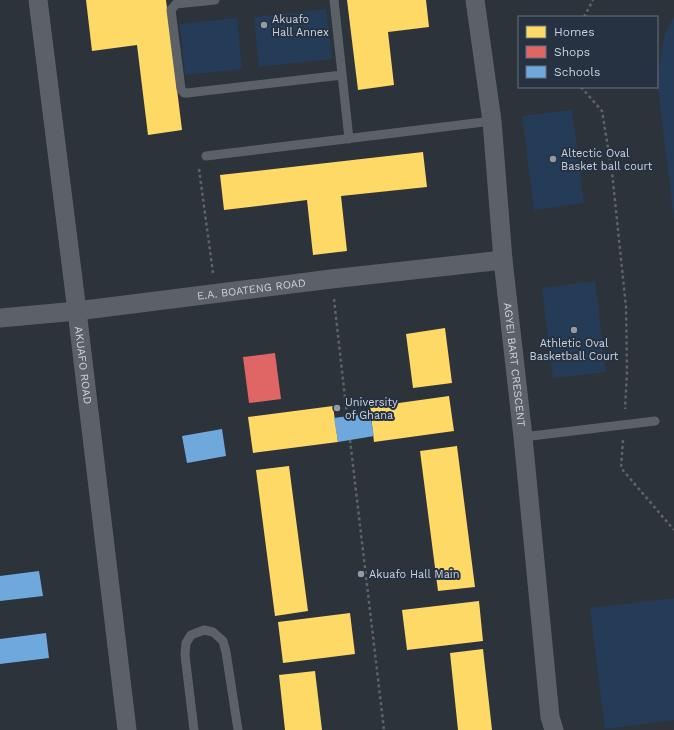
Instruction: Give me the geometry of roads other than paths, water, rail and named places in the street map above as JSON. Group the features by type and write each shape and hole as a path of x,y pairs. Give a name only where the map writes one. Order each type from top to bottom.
{"street":[{"name":"AKUAFO ROAD","path":"38,0 127,730"},
{"name":"AGYEI BART CRESCENT","path":"475,0 492,121 504,260 550,717 554,730"},
{"name":"E.A. BOATENG ROAD","path":"0,318 504,260"}],"lane":[{"path":"215,0 176,4 171,10 181,89 184,93 187,94 342,75"},
{"path":"334,0 349,138"},
{"path":"206,156 492,121"},
{"path":"523,437 655,421"},
{"path":"194,730 185,656 186,643 191,635 204,630 213,632 223,640 238,730"}],"place":[{"name":"Akuafo Hall Annex","path":"264,25"},
{"name":"Altectic Oval Basket ball court","path":"553,159"},
{"name":"Athletic Oval Basketball Court","path":"574,330"},
{"name":"University of Ghana","path":"337,408"},
{"name":"Akuafo Hall Main","path":"361,574"}]}
